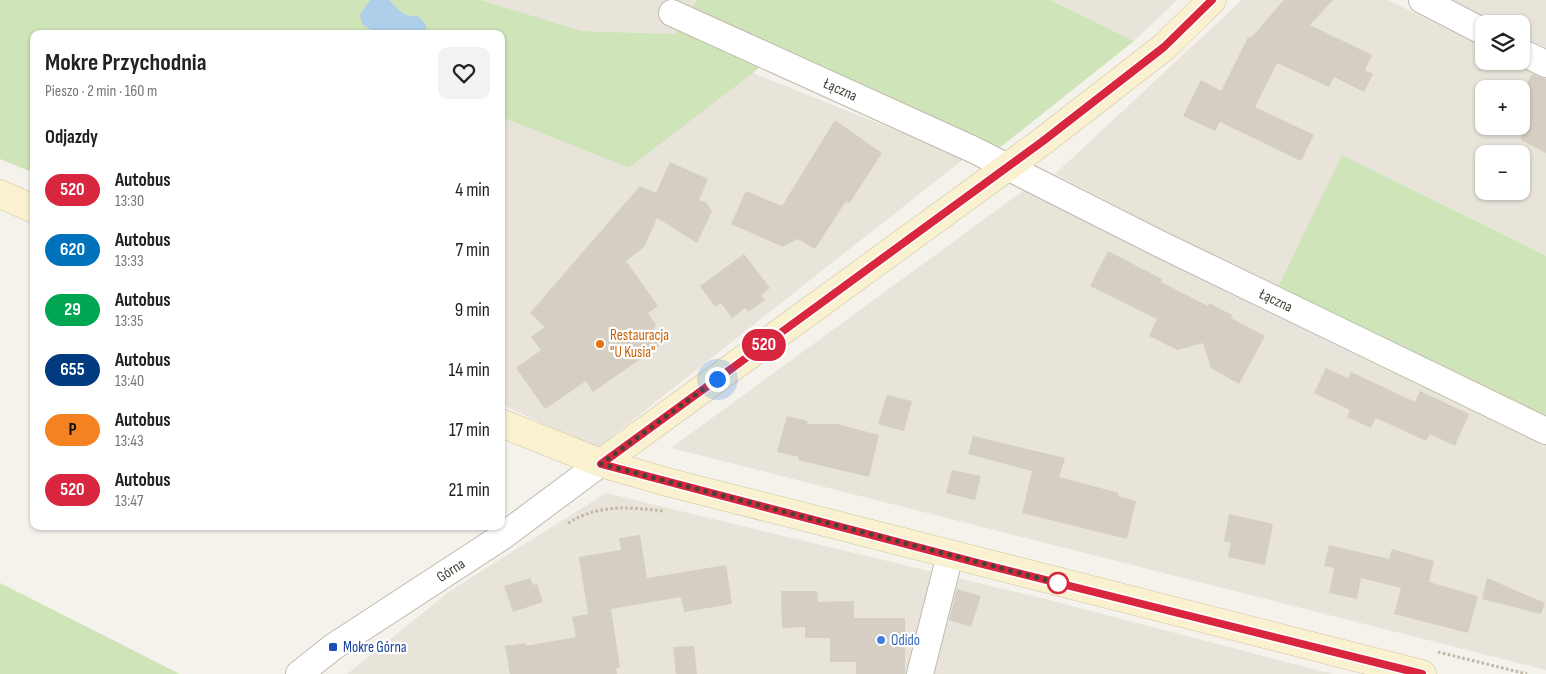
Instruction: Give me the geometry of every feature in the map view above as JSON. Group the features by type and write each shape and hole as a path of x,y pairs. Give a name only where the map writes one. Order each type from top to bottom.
{"street":[{"path":"601,464 1007,167 1164,47 1212,0"},
{"path":"1422,0 1475,27"},
{"name":"Łączna","path":"672,13 972,148 1169,248 1546,431"},
{"path":"1530,56 1546,64"},
{"path":"0,194 30,207"},
{"path":"505,425 601,464 950,555 1422,674"},
{"name":"Górna","path":"299,674 333,646 503,536 601,464"},
{"path":"920,674 950,555"}],"path":[{"path":"567,524 583,514 627,506 672,513"}],"shaded area":[{"path":"481,0 697,0 675,34 582,31"},
{"path":"1050,0 1177,0 1134,41"},
{"path":"1242,0 1388,0 1475,43 1475,70 1530,70 1546,78 1546,256 1342,156 1277,289 1055,174"},
{"path":"1443,0 1546,0 1546,48 1530,41 1530,15 1475,15"},
{"path":"753,73 965,158 596,449 505,406 505,119 629,168"},
{"path":"1027,188 1546,438 1546,670 671,448"},
{"path":"606,493 1049,600 1332,674 347,674 450,591"}],"green space":[{"path":"0,0 481,0 582,31 675,34 697,0 1050,0 1134,41 998,149 780,48 753,73 629,168 505,119 505,30 30,30 30,171 0,159"},
{"path":"1342,155 1546,256 1546,421 1277,289"},
{"path":"0,583 180,674 0,674"}],"water":[{"path":"370,0 389,0 404,14 418,16 426,25 426,30 372,30 362,23 360,15"}],"building":[{"path":"1284,0 1333,0 1310,25 1372,55 1365,70 1373,74 1364,92 1334,77 1329,87 1277,63 1255,107 1314,135 1301,161 1220,122 1215,131 1183,116 1201,80 1221,91 1248,37 1251,38"},
{"path":"1532,74 1546,79 1546,153 1521,140 1521,135 1530,135 1529,80"},
{"path":"835,120 882,153 849,204 846,201 815,249 798,239 783,247 731,224 746,191 782,206"},
{"path":"670,162 708,179 699,200 706,202 712,211 697,243 657,218 644,247 626,261 658,306 648,313 656,325 651,335 659,346 593,392 586,381 545,409 516,368 541,350 531,337 545,327 530,313 640,186 656,193"},
{"path":"1108,251 1162,279 1161,282 1208,306 1209,303 1232,315 1231,318 1265,336 1239,384 1211,368 1203,343 1177,350 1149,336 1157,319 1090,286"},
{"path":"744,254 770,288 761,295 765,300 748,312 745,308 732,318 721,303 715,307 700,286"},
{"path":"1326,368 1348,378 1351,372 1415,402 1420,391 1469,414 1455,446 1430,434 1426,441 1376,418 1371,428 1347,417 1350,410 1314,393"},
{"path":"887,395 912,401 904,431 878,424"},
{"path":"787,416 808,421 807,424 837,424 879,435 869,477 798,460 799,457 777,452"},
{"path":"973,436 1065,458 1059,477 1119,493 1118,496 1136,501 1127,539 1022,513 1032,471 968,454"},
{"path":"952,470 981,476 975,500 946,493"},
{"path":"1229,514 1273,524 1265,565 1228,557 1231,543 1224,541"},
{"path":"640,535 647,578 726,565 732,604 684,612 681,597 611,609 620,667 616,668 617,674 510,674 505,646 526,643 526,646 576,637 572,617 588,614 579,557 621,550 619,538"},
{"path":"1329,545 1389,559 1392,549 1434,561 1429,582 1478,596 1468,633 1394,614 1401,588 1361,578 1357,599 1329,593 1334,568 1324,566"},
{"path":"530,578 533,585 537,584 543,602 513,612 504,586"},
{"path":"1487,578 1545,603 1541,614 1482,599"},
{"path":"957,589 981,596 971,627 949,620"},
{"path":"781,591 817,591 818,602 854,601 854,618 905,618 905,674 856,674 856,662 830,662 830,638 805,638 805,627 782,628"},
{"path":"694,646 697,674 676,674 673,647"}],"bus line":[{"name":"520","path":"1212,0 1164,47 1043,141 601,464 978,563 1422,674"}],"place":[{"name":"Restauracja \"U Kusia\"","path":"600,344"},
{"name":"Odido","path":"881,640"},
{"name":"Mokre Górna","path":"333,647"}],"route":[{"path":"717,379 601,464 1058,583"}]}
